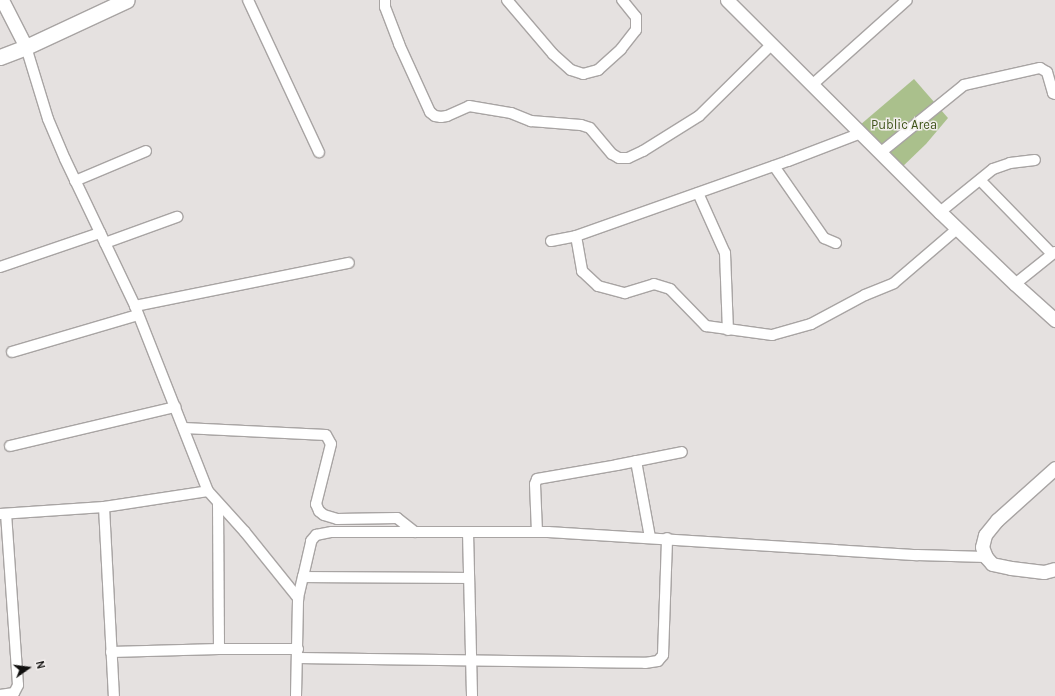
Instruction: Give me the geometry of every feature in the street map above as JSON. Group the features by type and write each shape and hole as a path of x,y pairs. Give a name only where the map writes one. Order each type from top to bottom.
{"main road":[{"path":"0,57 26,47 127,0"}],"street":[{"path":"2,0 26,47 48,119 75,181 137,311 208,491 245,532 298,598"},
{"path":"248,0 319,152"},
{"path":"385,0 385,7 399,44 430,112 435,116 441,118 469,106 511,113 531,121 581,125 590,128 612,154 619,158 628,158 643,151 699,116 771,45"},
{"path":"507,0 553,54 571,70 583,74 598,70 621,49 636,30 636,17 622,0"},
{"path":"727,0 957,229 1055,320"},
{"path":"812,85 907,0"},
{"path":"880,152 964,85 1040,68 1047,72 1053,93 1055,94"},
{"path":"550,241 576,236 774,166 861,133"},
{"path":"75,181 146,151"},
{"path":"940,212 993,170 1004,165 1035,160"},
{"path":"774,166 824,238 836,243"},
{"path":"980,180 1054,253 1015,284"},
{"path":"698,193 725,254 728,330"},
{"path":"105,243 177,217"},
{"path":"576,236 582,271 598,286 625,293 654,284 670,289 706,326 772,335 811,324 865,295 894,283 957,229"},
{"path":"0,267 100,233"},
{"path":"12,352 137,311 349,263"},
{"path":"10,446 175,407"},
{"path":"184,428 326,435 331,444 316,504 319,511 324,515 337,519 397,518 415,532"},
{"path":"536,532 535,484 537,479 682,452"},
{"path":"636,461 650,537"},
{"path":"1055,468 997,520 985,536 982,547 986,557 992,564 1011,568 1050,570 1055,562"},
{"path":"0,695 14,693 18,685 3,514 104,507 208,491"},
{"path":"218,503 219,648"},
{"path":"104,507 114,696"},
{"path":"296,696 298,598 311,541 316,535 332,532 536,532 667,538 917,555 986,557"},
{"path":"468,532 472,696"},
{"path":"111,652 219,648 471,662 645,663 658,661 663,655 667,538"},
{"path":"303,577 469,578"}],"green space":[{"name":"Public Area","path":"914,79 948,118 926,144 899,170 860,125"}]}
